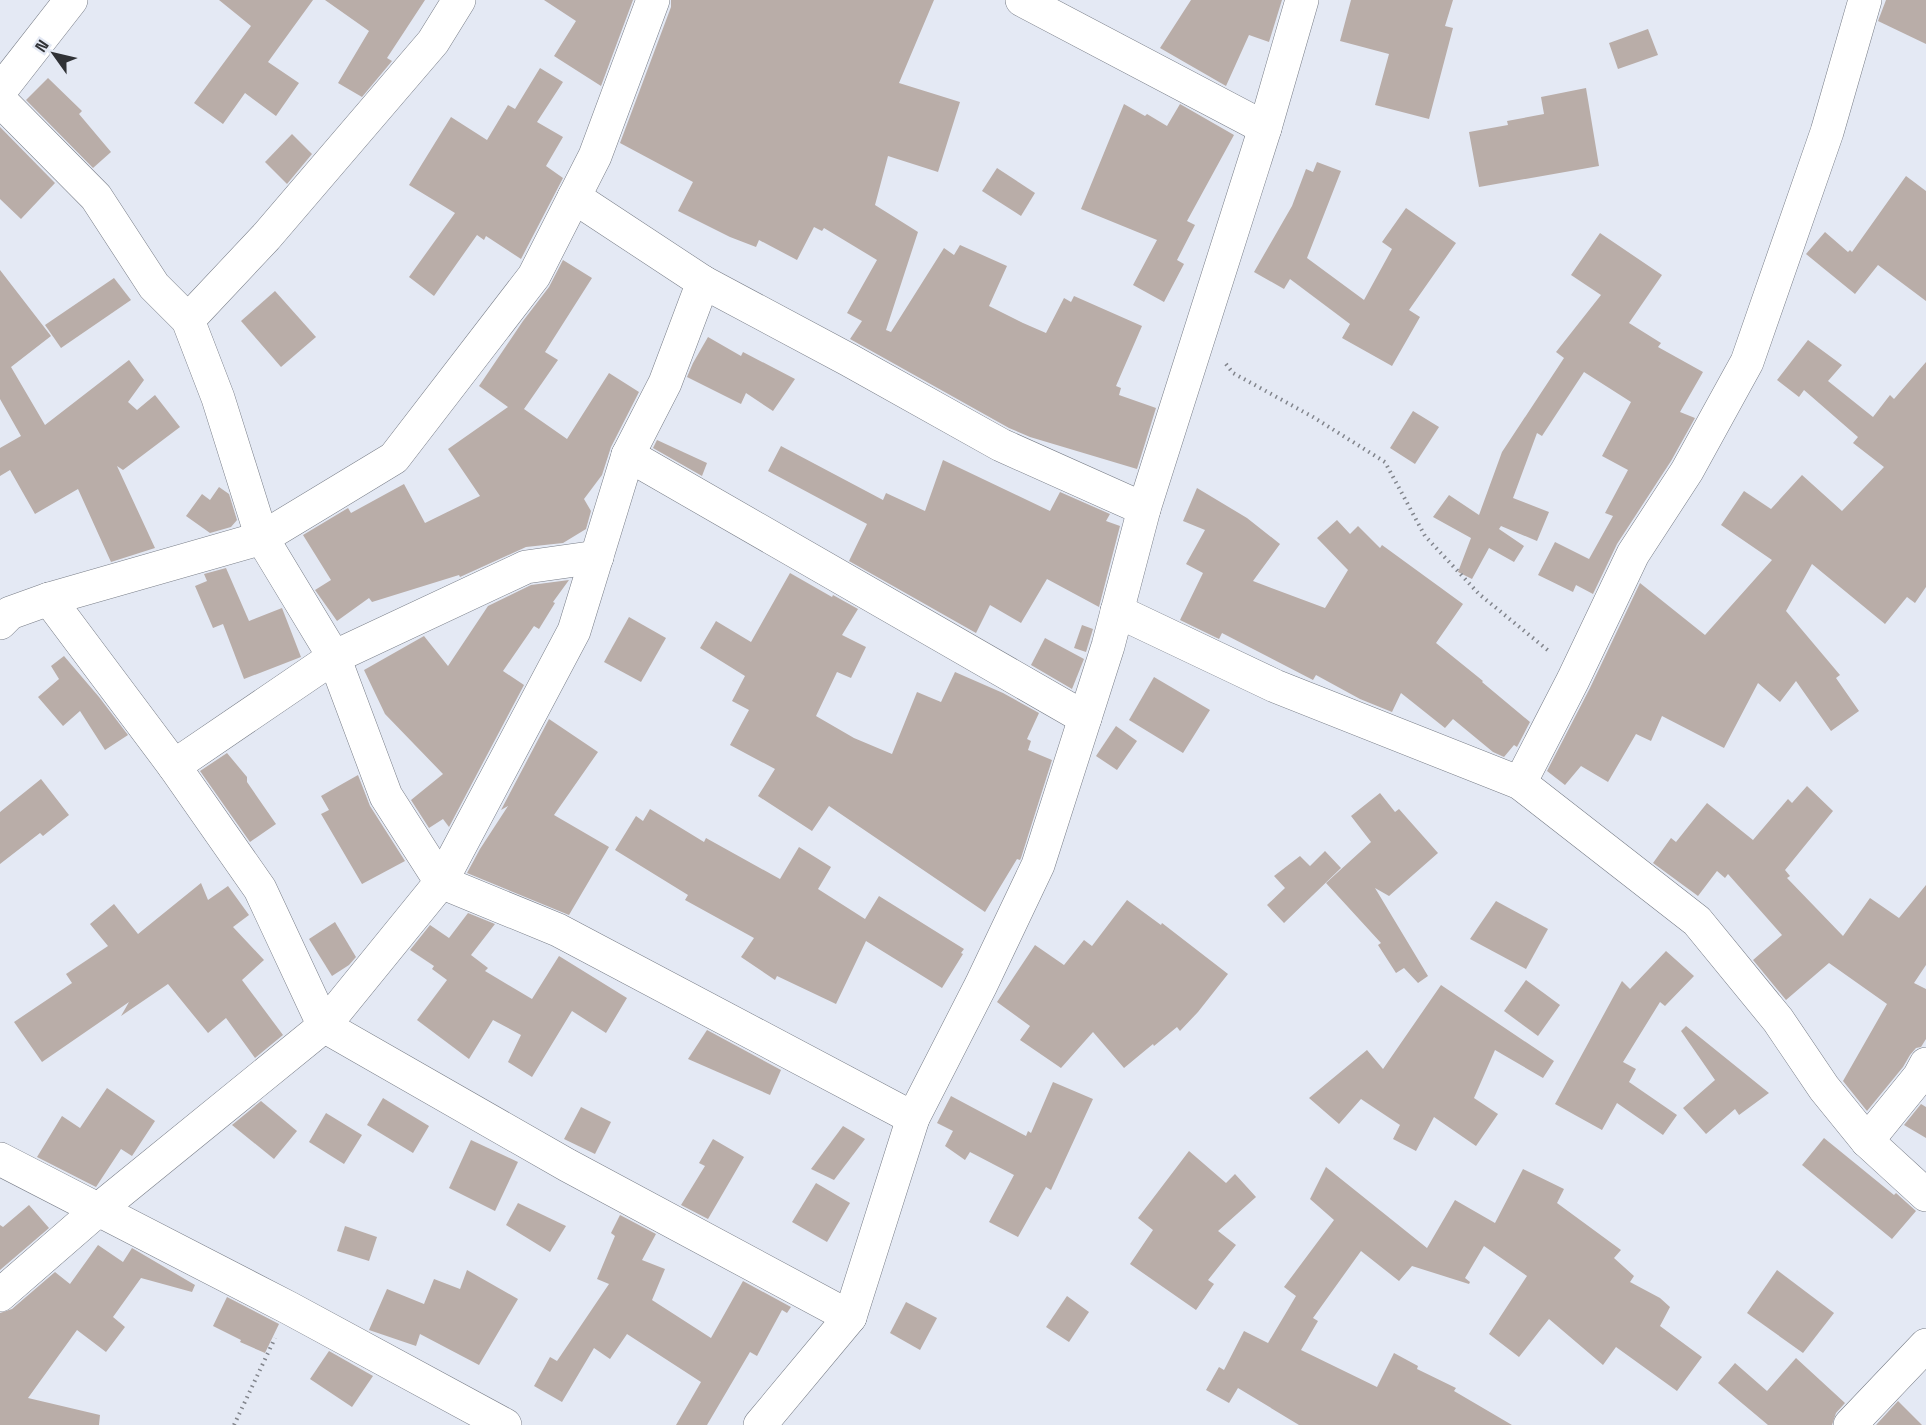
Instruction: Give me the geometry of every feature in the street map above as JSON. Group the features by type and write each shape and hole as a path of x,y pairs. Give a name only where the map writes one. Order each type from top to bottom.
{"street":[{"path":"0,91 71,0"},
{"path":"188,320 266,237 433,42 459,0"},
{"path":"0,623 10,613 49,599 262,538 394,458 534,276 595,156 652,0"},
{"path":"1022,0 1265,128"},
{"path":"760,1425 850,1317 914,1118 1038,865 1117,611 1144,508 1265,128 1302,0"},
{"path":"1520,783 1576,674 1633,554 1686,471 1747,362 1827,132 1865,0"},
{"path":"0,100 96,197 154,286 188,320 218,398 262,538 334,657 386,796 441,882 558,930 914,1118"},
{"path":"574,197 703,282 1001,445 1144,508"},
{"path":"0,1295 99,1209 324,1026 441,882 574,631 628,455 665,383 703,282"},
{"path":"628,455 1085,718"},
{"path":"174,766 334,657 526,567 597,557"},
{"path":"49,599 174,766 260,889 324,1026 567,1165 850,1317"},
{"path":"1117,611 1275,686 1520,783 1697,921 1778,1020 1824,1088 1867,1141 1926,1196"},
{"path":"1867,1141 1919,1077 1926,1064"},
{"path":"0,1159 290,1308 505,1425"},
{"path":"1850,1425 1926,1346"}],"path":[{"path":"1200,333 1233,373 1313,417 1384,462 1425,536 1479,594 1576,674"},
{"path":"234,1425 290,1308"}],"building":[{"path":"219,0 313,0 268,62 299,83 276,116 245,93 223,124 194,103 251,26"},
{"path":"325,0 425,0 387,58 392,61 362,97 338,83 369,31"},
{"path":"544,0 633,0 601,86 554,56 576,21"},
{"path":"671,0 934,0 899,83 960,102 938,172 888,156 875,205 918,232 886,330 891,332 944,248 954,255 960,245 1007,266 989,306 1023,323 1046,333 1064,298 1071,302 1074,296 1142,326 1116,386 1121,388 1119,395 1156,408 1137,469 1030,437 1009,428 850,339 862,321 847,313 877,260 824,228 822,231 814,227 797,260 759,240 756,247 730,237 678,211 693,182 620,143 671,7"},
{"path":"1191,0 1282,0 1269,42 1249,35 1226,86 1160,48"},
{"path":"1351,0 1453,0 1445,26 1453,28 1429,119 1375,105 1389,54 1340,41"},
{"path":"1886,0 1926,0 1926,44 1878,21"},
{"path":"1648,29 1658,55 1618,69 1609,43"},
{"path":"540,68 563,82 537,122 563,137 546,166 563,178 521,259 486,236 484,240 477,235 434,296 409,277 455,213 409,185 451,117 487,140 508,105 515,109"},
{"path":"48,78 82,111 79,114 111,152 93,168 26,100"},
{"path":"1586,88 1599,166 1479,187 1469,132 1508,125 1507,121 1544,114 1541,97"},
{"path":"1124,104 1167,126 1180,104 1234,135 1187,221 1195,225 1177,260 1184,264 1164,302 1133,285 1157,240 1081,209"},
{"path":"0,127 55,183 21,219 0,199"},
{"path":"292,134 312,154 287,184 265,162"},
{"path":"1317,162 1341,171 1307,258 1364,300 1392,249 1382,242 1406,208 1456,243 1409,310 1420,317 1392,366 1342,338 1350,324 1290,279 1284,289 1254,272 1292,206 1306,169 1313,172"},
{"path":"997,168 1035,193 1021,216 982,191"},
{"path":"1906,176 1926,191 1926,301 1878,265 1855,294 1806,254 1825,232 1848,252 1850,250 1852,252"},
{"path":"1600,233 1662,275 1629,323 1661,343 1658,347 1703,372 1680,412 1695,418 1671,461 1617,544 1593,594 1576,585 1573,592 1538,575 1555,542 1589,559 1613,516 1605,513 1628,470 1602,456 1631,402 1584,372 1542,436 1537,433 1513,498 1549,512 1537,541 1501,526 1499,529 1524,546 1514,562 1489,548 1472,579 1458,572 1471,538 1433,517 1449,495 1479,515 1502,452 1564,358 1556,352 1601,295 1571,275"},
{"path":"563,260 592,278 545,352 558,360 524,409 567,439 609,373 639,392 611,447 602,475 584,499 591,511 586,529 563,543 526,547 460,577 459,575 372,602 369,598 337,621 315,590 331,580 303,535 348,508 351,513 404,484 425,523 480,496 448,449 508,407 479,386 549,287"},
{"path":"0,270 51,336 11,367 45,425 129,360 144,380 128,402 137,410 155,395 180,427 123,470 117,466 155,548 111,562 78,489 35,514 10,470 0,476 0,448 21,436 0,399"},
{"path":"114,278 131,300 61,348 45,325"},
{"path":"275,291 316,337 281,367 241,321"},
{"path":"708,337 741,356 743,352 795,379 773,411 746,393 741,404 687,377"},
{"path":"1808,340 1842,365 1828,381 1873,417 1890,395 1894,399 1926,362 1926,587 1915,603 1907,597 1885,624 1812,564 1786,611 1840,675 1836,678 1859,711 1831,731 1796,681 1780,702 1758,683 1724,748 1662,716 1651,741 1636,734 1608,782 1581,766 1565,785 1547,771 1640,583 1705,635 1772,560 1721,525 1744,491 1771,509 1802,475 1842,511 1884,467 1853,443 1858,437 1804,390 1799,397 1777,380"},
{"path":"1413,411 1439,427 1415,464 1390,448"},
{"path":"657,440 707,463 702,476 653,448"},
{"path":"781,446 883,500 886,493 925,511 943,460 1050,511 1060,492 1110,514 1106,521 1120,526 1099,607 1047,579 1021,623 990,605 976,633 849,561 867,524 768,471"},
{"path":"219,487 229,494 237,520 231,527 210,533 186,516 202,494 210,500"},
{"path":"1197,488 1247,518 1280,544 1253,581 1325,608 1348,570 1317,538 1337,520 1350,534 1358,526 1380,548 1382,545 1463,604 1436,643 1530,722 1517,747 1514,745 1504,757 1493,752 1453,719 1445,728 1401,693 1392,712 1360,699 1316,675 1313,680 1222,633 1219,639 1180,620 1203,573 1186,564 1205,530 1183,521"},
{"path":"226,568 249,621 282,608 301,657 244,679 223,624 213,628 195,586 207,581 204,574"},
{"path":"790,573 858,609 842,635 866,647 851,678 837,672 816,716 854,738 892,754 917,692 941,702 955,672 1003,693 1039,713 1027,739 1031,741 1028,750 1052,760 1021,858 1017,859 985,912 829,806 812,831 758,796 775,769 730,745 749,710 732,701 745,676 700,648 716,621 751,642"},
{"path":"569,580 553,602 555,603 539,629 534,626 503,671 524,685 449,827 443,819 429,828 411,800 443,774 385,714 364,670 424,636 448,666 488,606 531,585"},
{"path":"629,617 666,638 641,682 604,662"},
{"path":"1082,625 1093,629 1086,652 1074,648"},
{"path":"1045,638 1084,659 1072,689 1031,665"},
{"path":"64,656 128,735 105,750 80,711 63,726 38,697 59,679 51,666"},
{"path":"1154,677 1210,710 1183,753 1129,720"},
{"path":"549,719 598,752 554,815 609,847 569,915 467,873 508,806 501,810"},
{"path":"1116,726 1137,741 1117,770 1096,756"},
{"path":"227,753 247,777 247,782 276,824 250,842 200,771"},
{"path":"358,775 370,806 405,861 362,884 321,814 329,810 321,796"},
{"path":"41,779 69,815 43,836 40,833 0,864 0,812"},
{"path":"1807,786 1833,811 1785,870 1790,876 1787,878 1843,936 1870,898 1899,918 1926,885 1926,965 1914,983 1926,989 1926,1039 1921,1047 1916,1048 1910,1055 1867,1111 1843,1081 1887,1004 1829,963 1786,1000 1753,960 1782,935 1728,874 1725,878 1717,871 1698,896 1653,863 1671,838 1676,842 1707,803 1753,840 1788,799 1792,803"},
{"path":"1380,793 1395,812 1399,809 1438,853 1389,896 1375,888 1428,976 1418,983 1404,968 1396,973 1378,945 1381,943 1326,883 1371,842 1351,816"},
{"path":"650,809 704,842 706,838 780,879 799,847 831,867 818,889 865,919 879,896 964,949 961,953 963,954 942,988 866,941 836,1004 777,976 775,980 741,957 754,938 685,900 688,895 615,850 636,816 643,821"},
{"path":"1325,851 1341,868 1284,923 1267,905 1285,888 1274,876 1300,856 1310,866"},
{"path":"201,883 208,900 228,886 249,915 233,927 264,960 242,980 283,1035 255,1058 226,1018 208,1033 168,984 121,1016 129,1002 42,1062 14,1022 72,983 66,974 108,946 90,924 114,904 138,934"},
{"path":"1127,900 1161,925 1162,923 1228,974 1180,1031 1177,1027 1124,1068 1093,1032 1061,1068 1020,1040 1030,1026 997,1002 1035,945 1064,965 1084,940 1092,946"},
{"path":"1496,901 1548,929 1526,969 1470,939"},
{"path":"468,913 495,924 471,955 488,968 485,971 532,999 559,956 627,998 606,1033 572,1011 532,1077 508,1062 521,1035 493,1020 469,1059 417,1020 447,980 432,969 434,966 410,950 430,925 449,938"},
{"path":"335,922 356,957 349,965 332,976 309,939"},
{"path":"1666,951 1694,976 1665,1006 1660,1002 1623,1062 1636,1069 1629,1082 1677,1115 1663,1135 1617,1103 1602,1130 1555,1104 1622,981 1630,989"},
{"path":"1526,980 1560,1005 1538,1036 1504,1011"},
{"path":"1441,985 1554,1061 1543,1078 1495,1050 1474,1098 1498,1114 1476,1146 1434,1117 1416,1151 1393,1139 1400,1125 1361,1099 1339,1124 1309,1098 1367,1050 1383,1069"},
{"path":"1686,1026 1769,1093 1739,1115 1735,1109 1706,1134 1683,1108 1715,1080 1681,1031"},
{"path":"707,1030 781,1070 770,1095 688,1059"},
{"path":"1053,1082 1093,1099 1051,1190 1046,1187 1018,1237 989,1222 1014,1175 970,1152 965,1160 945,1146 953,1131 937,1123 951,1096 1026,1136 1028,1131 1031,1133"},
{"path":"107,1088 155,1121 132,1156 121,1149 96,1187 37,1157 62,1116 80,1128"},
{"path":"383,1098 429,1126 413,1153 367,1125"},
{"path":"261,1101 297,1131 274,1159 232,1125"},
{"path":"1921,1104 1926,1107 1926,1138 1904,1125"},
{"path":"581,1107 611,1122 595,1154 564,1139"},
{"path":"326,1113 362,1135 344,1164 309,1142"},
{"path":"843,1126 865,1139 834,1180 811,1169"},
{"path":"1824,1138 1916,1211 1892,1239 1802,1165"},
{"path":"713,1139 744,1157 708,1219 681,1205 705,1166 699,1163"},
{"path":"471,1140 518,1162 495,1211 449,1188"},
{"path":"1189,1151 1226,1183 1235,1174 1256,1197 1218,1231 1236,1245 1208,1280 1214,1284 1196,1310 1130,1264 1153,1230 1138,1218"},
{"path":"1326,1167 1427,1248 1455,1200 1495,1223 1523,1169 1564,1189 1557,1203 1621,1250 1614,1258 1634,1276 1630,1282 1660,1298 1670,1307 1660,1326 1702,1357 1677,1391 1616,1347 1603,1365 1549,1319 1519,1357 1489,1334 1527,1276 1484,1246 1465,1278 1470,1282 1469,1284 1412,1266 1399,1281 1361,1251 1313,1318 1318,1321 1301,1350 1377,1387 1394,1353 1418,1366 1417,1369 1456,1388 1454,1391 1512,1425 1299,1425 1238,1388 1229,1403 1206,1390 1219,1367 1224,1370 1244,1331 1268,1343 1296,1296 1284,1287 1334,1220 1310,1199"},
{"path":"816,1183 850,1203 827,1242 792,1222"},
{"path":"518,1203 566,1226 550,1252 506,1225"},
{"path":"29,1205 49,1228 0,1270 0,1225 3,1227"},
{"path":"620,1215 656,1234 642,1260 665,1269 652,1300 711,1338 743,1281 791,1307 787,1313 782,1310 757,1356 750,1352 707,1425 676,1425 701,1382 627,1334 610,1359 594,1348 562,1402 534,1386 550,1357 557,1361 609,1284 597,1279 615,1236 611,1233"},
{"path":"345,1226 377,1237 369,1261 337,1251"},
{"path":"98,1245 123,1262 132,1248 195,1285 192,1292 141,1278 113,1317 125,1327 106,1352 77,1330 28,1398 100,1415 99,1425 0,1425 0,1313 12,1309 55,1272 70,1284"},
{"path":"467,1270 518,1299 479,1365 420,1334 416,1346 369,1330 387,1289 424,1304 434,1279 460,1289"},
{"path":"1777,1270 1834,1313 1803,1353 1747,1313"},
{"path":"1067,1296 1089,1312 1069,1342 1046,1327"},
{"path":"227,1297 279,1324 265,1353 213,1326"},
{"path":"906,1302 937,1318 920,1350 890,1333"},
{"path":"329,1351 373,1376 352,1407 310,1379"},
{"path":"1796,1358 1845,1403 1836,1413 1832,1425 1768,1425 1718,1383 1735,1363 1767,1391"},
{"path":"1898,1401 1922,1425 1876,1425"}]}
